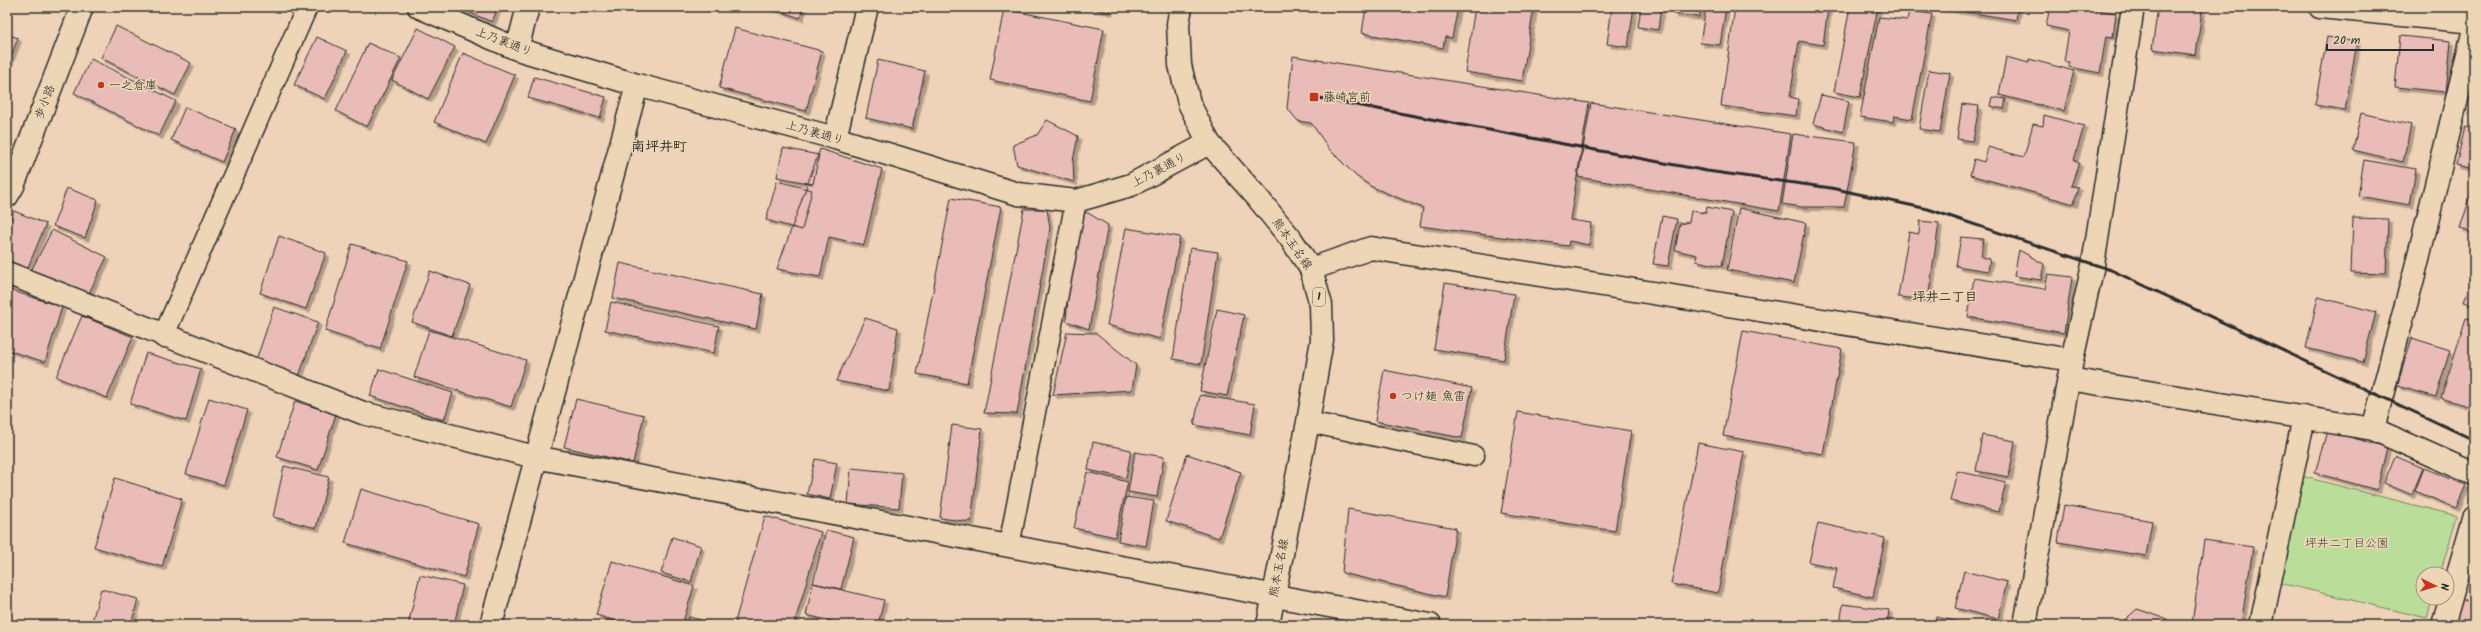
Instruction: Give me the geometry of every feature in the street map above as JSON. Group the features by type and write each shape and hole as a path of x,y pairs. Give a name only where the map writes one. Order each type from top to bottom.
{"street":[{"name":"歩小路","path":"7,196 13,186 82,7"},
{"name":"上乃裏通り","path":"420,7 517,49 638,85 835,138 1018,194 1076,201 1131,186 1209,144"},
{"path":"517,49 528,7"},
{"path":"835,138 867,7"},
{"name":"熊本玉名線","path":"1181,7 1178,24 1180,65 1189,103 1209,144 1271,215 1311,269 1321,305 1322,340 1308,422 1268,625"},
{"path":"2025,625 2070,370 2093,265 2133,7"},
{"path":"2320,7 2474,22"},
{"path":"2373,429 2416,267 2474,29"},
{"path":"491,625 535,457 638,85"},
{"path":"1311,269 1371,248 2070,370 2304,417 2373,429 2474,474"},
{"path":"7,273 163,337 363,413 535,457 1273,597 1430,625"},
{"path":"2261,625 2304,417"},
{"path":"2443,625 2474,518"}],"lane":[{"path":"163,337 307,7"},
{"path":"1009,546 1076,201"},
{"path":"1308,422 1474,456"}],"green space":[{"name":"坪井二丁目公園","path":"2301,476 2457,516 2442,566 2415,566 2415,606 2431,606 2427,618 2280,583"}],"building":[{"path":"457,7 498,7 492,22"},
{"path":"768,7 803,7 800,18"},
{"path":"1086,7 1110,7 1109,12"},
{"path":"1366,7 1458,7 1452,38 1445,37 1443,48 1362,33"},
{"path":"1475,7 1534,7 1522,81 1465,72"},
{"path":"1612,7 1634,7 1628,47 1607,44"},
{"path":"1641,7 1661,7 1658,30 1638,27"},
{"path":"1673,7 1701,7 1699,17 1673,14"},
{"path":"1706,7 1726,7 1720,45 1700,43"},
{"path":"1735,7 1828,8 1823,45 1799,41 1790,97 1798,99 1796,116 1721,106"},
{"path":"1850,7 1878,7 1860,97 1834,92"},
{"path":"1937,7 2018,7 2016,20"},
{"path":"2050,7 2081,7 2116,13 2113,37 2106,36 2100,73 2069,67 2069,62 2064,62 2069,31 2046,26"},
{"path":"2158,7 2202,10 2196,55 2152,49"},
{"path":"1004,9 1104,29 1090,101 990,80"},
{"path":"1909,11 1932,14 1912,119 1894,116 1893,122 1860,117 1879,17 1907,20"},
{"path":"116,26 191,63 175,95 101,58"},
{"path":"418,28 455,47 428,99 392,80"},
{"path":"735,28 822,51 806,111 719,88"},
{"path":"7,34 18,38 7,67"},
{"path":"2400,36 2451,41 2446,92 2395,87"},
{"path":"317,37 347,51 325,99 294,85"},
{"path":"2327,37 2357,42 2345,110 2315,105"},
{"path":"368,43 401,58 367,127 336,111"},
{"path":"463,53 515,75 486,144 434,122"},
{"path":"1293,56 1589,103 1570,220 1591,223 1589,245 1569,241 1568,246 1420,226 1423,208 1372,187 1356,176 1330,150 1311,123 1298,121 1287,108"},
{"path":"2006,57 2029,63 2029,59 2074,71 2064,111 1999,95"},
{"path":"91,59 176,101 159,136 74,93"},
{"path":"878,60 925,71 912,129 866,118"},
{"path":"1929,70 1950,73 1940,132 1919,129"},
{"path":"534,77 606,97 600,118 528,98"},
{"path":"1821,95 1849,101 1843,132 1813,124"},
{"path":"1992,97 2006,99 2004,109 1990,106"},
{"path":"1591,103 1791,134 1779,211 1578,177"},
{"path":"1962,104 1979,106 1973,141 1957,139"},
{"path":"185,107 236,129 222,162 171,140"},
{"path":"2361,113 2411,125 2403,162 2353,150"},
{"path":"2044,115 2084,126 2074,160 2079,163 2071,186 2078,187 2074,204 1970,175 1974,159 1984,162 1988,147 2024,157 2033,124 2043,126"},
{"path":"1047,120 1078,136 1073,161 1074,182 1017,165 1013,145 1037,135"},
{"path":"2465,127 2474,129 2474,169 2456,165"},
{"path":"1793,134 1856,142 1844,207 1802,207 1782,204"},
{"path":"783,148 819,155 813,184 777,177"},
{"path":"820,149 882,169 864,245 829,237 820,277 777,269"},
{"path":"2364,160 2416,169 2410,205 2358,196"},
{"path":"777,181 812,190 802,230 766,220"},
{"path":"2474,186 2474,232 2460,228"},
{"path":"67,188 98,200 85,238 53,226"},
{"path":"951,198 1001,207 967,383 917,374"},
{"path":"1707,207 1732,212 1722,266 1696,261 1697,255 1675,250 1680,224 1689,222 1691,211 1706,213"},
{"path":"1739,208 1806,223 1794,283 1727,270"},
{"path":"1024,209 1047,209 1050,228 1017,414 984,413"},
{"path":"1075,210 1088,213 1108,225 1089,329 1066,321"},
{"path":"14,211 46,224 26,272 7,264 7,228"},
{"path":"1662,216 1677,219 1668,266 1653,264"},
{"path":"2353,218 2388,219 2386,274 2351,273"},
{"path":"1920,221 1939,223 1928,300 1898,297 1909,232 1919,234"},
{"path":"1126,228 1180,237 1160,339 1107,325"},
{"path":"52,230 107,257 84,303 29,275"},
{"path":"279,236 326,253 306,309 260,293"},
{"path":"1961,237 1983,239 1981,257 1990,259 1988,271 1956,266"},
{"path":"352,244 408,261 380,349 325,331"},
{"path":"1190,248 1218,252 1201,364 1173,359"},
{"path":"2019,250 2044,264 2041,280 2014,276"},
{"path":"620,263 763,294 756,329 613,298"},
{"path":"430,271 470,285 452,336 412,322"},
{"path":"2474,272 2474,305 2464,302"},
{"path":"2048,274 2072,277 2064,333 1968,317 1974,278 2045,289"},
{"path":"1445,283 1514,294 1504,360 1434,349"},
{"path":"7,289 62,307 45,362 7,350"},
{"path":"2318,297 2376,312 2363,362 2306,348"},
{"path":"611,302 719,326 714,353 605,330"},
{"path":"274,307 318,322 299,376 256,361"},
{"path":"1217,309 1244,315 1227,396 1200,391"},
{"path":"82,316 133,337 107,398 56,377"},
{"path":"865,318 898,328 889,391 836,381"},
{"path":"2466,318 2474,320 2474,408 2441,398"},
{"path":"429,330 526,360 511,407 414,377"},
{"path":"1743,331 1842,349 1823,454 1723,436"},
{"path":"1067,332 1096,333 1136,365 1132,390 1053,395"},
{"path":"2412,338 2450,350 2436,397 2397,386"},
{"path":"146,353 201,369 186,421 130,404"},
{"path":"379,369 453,393 444,420 370,396"},
{"path":"1384,370 1472,388 1462,438 1375,421"},
{"path":"1200,395 1255,404 1250,435 1194,425"},
{"path":"209,398 247,410 224,485 186,474"},
{"path":"576,399 644,415 633,463 564,447"},
{"path":"295,401 336,414 318,470 277,457"},
{"path":"1518,412 1631,431 1615,531 1501,513"},
{"path":"952,425 982,429 971,522 940,518"},
{"path":"2327,431 2387,447 2377,490 2315,473"},
{"path":"1982,435 2015,441 2009,477 1976,471"},
{"path":"1093,442 1131,450 1126,478 1088,470"},
{"path":"1698,443 1744,452 1718,593 1671,584"},
{"path":"1135,452 1164,457 1157,497 1128,492"},
{"path":"1187,454 1241,472 1219,538 1166,521"},
{"path":"2395,456 2423,468 2412,495 2384,483"},
{"path":"815,459 837,463 830,499 807,494"},
{"path":"284,466 329,477 316,528 273,517"},
{"path":"851,468 902,473 899,508 848,504"},
{"path":"2424,468 2466,485 2456,508 2415,491"},
{"path":"1957,471 2006,482 1999,512 1950,501"},
{"path":"1087,472 1128,482 1115,537 1074,528"},
{"path":"115,478 182,499 162,567 94,547"},
{"path":"361,489 479,524 464,577 345,543"},
{"path":"1126,497 1154,501 1146,546 1118,541"},
{"path":"2064,505 2152,521 2146,556 2058,542"},
{"path":"1348,509 1456,528 1445,597 1342,573"},
{"path":"765,516 821,532 794,625 747,625 735,622"},
{"path":"1818,523 1885,538 1873,597 1833,588 1837,568 1809,562"},
{"path":"826,530 854,537 841,589 813,583"},
{"path":"672,537 701,546 691,582 661,573"},
{"path":"2204,540 2253,547 2241,625 2192,623"},
{"path":"612,561 694,586 682,625 629,625 596,615"},
{"path":"1964,571 2007,582 1998,619 1955,608"},
{"path":"420,575 463,585 454,625 408,625"},
{"path":"813,583 884,600 878,625 848,625 806,615"},
{"path":"101,589 138,599 131,625 91,625"},
{"path":"2460,599 2474,603 2474,625 2453,625"},
{"path":"1843,604 1889,610 1887,625 1840,625"},
{"path":"2137,609 2167,619 2165,625 2119,625"},
{"path":"689,617 720,625 687,625"},
{"path":"1936,617 1974,625 1934,625"}],"railway":[{"path":"1314,97 1707,171 1831,188 1928,209 2111,270 2474,440"}],"place":[{"name":"一之倉庫","path":"101,85"},
{"name":"藤崎宮前","path":"1314,97"},
{"name":"つけ麺 魚雷","path":"1393,396"}],"district":[{"name":"南坪井町","path":"659,147"},
{"name":"坪井二丁目","path":"1945,297"}]}
